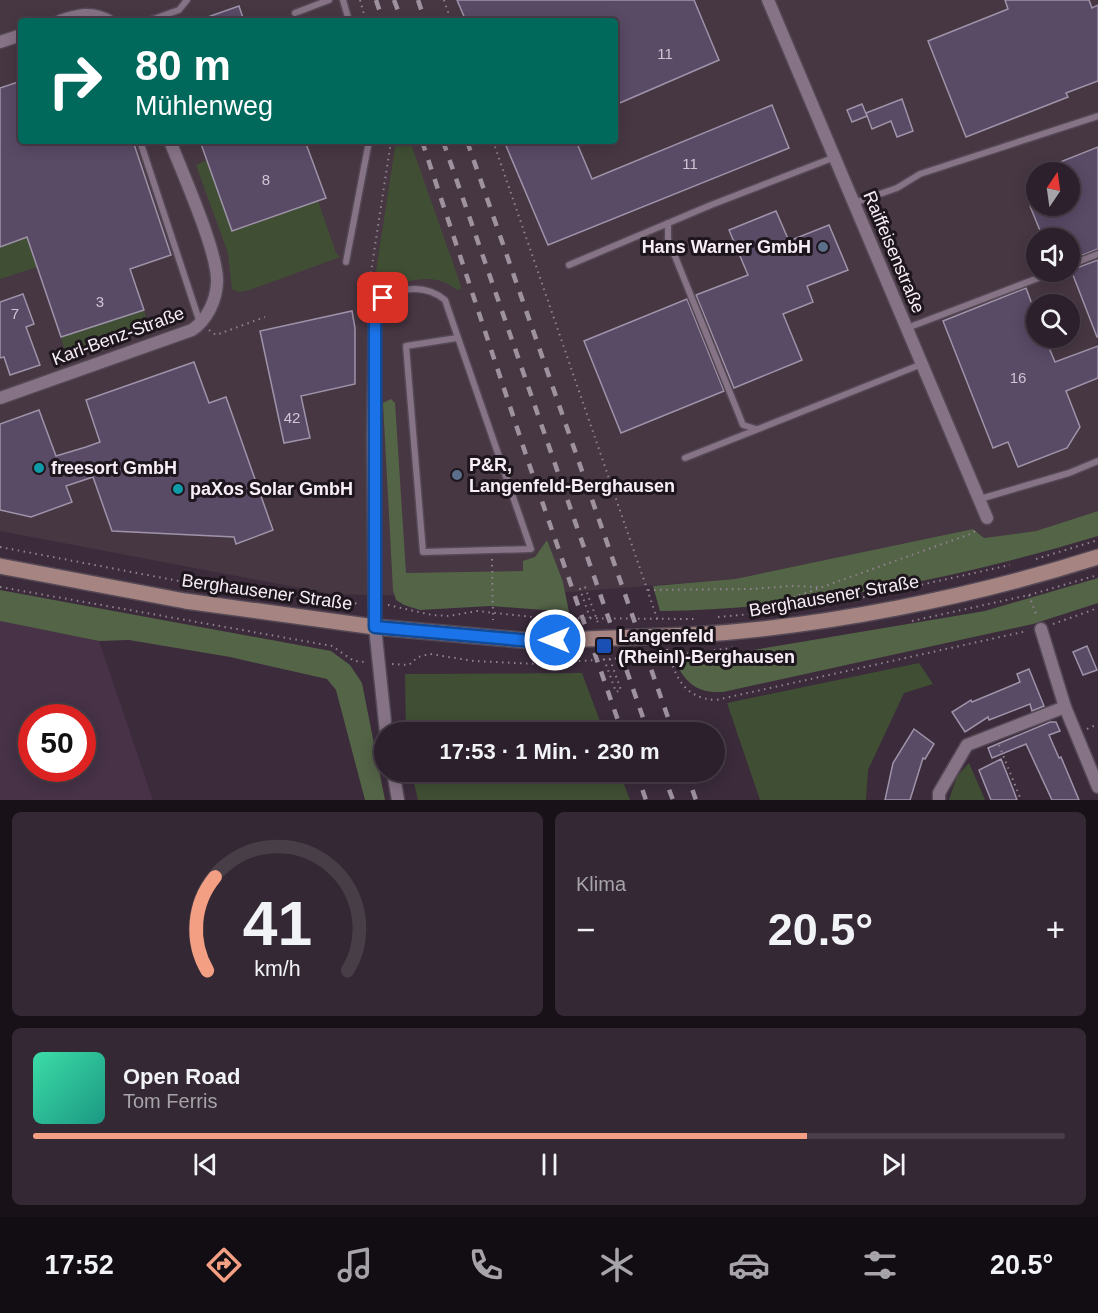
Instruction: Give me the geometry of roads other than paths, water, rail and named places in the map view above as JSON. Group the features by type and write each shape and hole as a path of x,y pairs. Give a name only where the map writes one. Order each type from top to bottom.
{"main road":[{"name":"Berghausener Straße","path":"0,566 184,601 375,627 532,641 735,632 873,611 1023,581 1098,557"}],"street":[{"name":"Raiffeisenstraße","path":"768,0 987,518"},
{"path":"68,18 79,14 104,18"},
{"path":"0,42 18,36"},
{"name":"Karl-Benz-Straße","path":"0,398 192,330 200,324 213,303 218,282 215,261 171,144"},
{"path":"383,298 375,317 375,627 385,722"},
{"path":"1041,629 1065,707 1098,788"},
{"path":"939,800 939,794 967,746 1065,707"},
{"path":"395,782 398,800"}],"lane":[{"path":"156,18 179,10 188,0"},
{"path":"295,13 329,0"},
{"path":"343,0 348,18"},
{"path":"854,203 897,188 920,174 1098,116"},
{"path":"141,144 200,324"},
{"path":"346,262 368,144"},
{"path":"569,265 835,157"},
{"path":"668,223 668,239 743,425 756,429"},
{"path":"1080,261 1098,254"},
{"path":"907,328 1028,282"},
{"path":"383,298 399,290 420,288 435,292 445,300 531,549 423,552 406,346 457,338"},
{"path":"685,458 922,364"},
{"path":"980,499 1069,473 1098,461"}],"railway":[{"path":"376,0 382,18"},
{"path":"394,0 401,18"},
{"path":"418,0 424,18"},
{"path":"423,144 527,458 619,722"},
{"path":"444,144 645,722"},
{"path":"468,144 670,722"},
{"path":"640,782 646,800"},
{"path":"666,782 673,800"},
{"path":"690,782 696,800"}],"place":[{"name":"Hans Warner GmbH","path":"823,247"},
{"name":"freesort GmbH","path":"39,468"},
{"name":"P&R, Langenfeld-Berghausen","path":"457,475"},
{"name":"paXos Solar GmbH","path":"178,489"},
{"name":"Langenfeld (Rheinl)-Berghausen","path":"604,646"}]}
